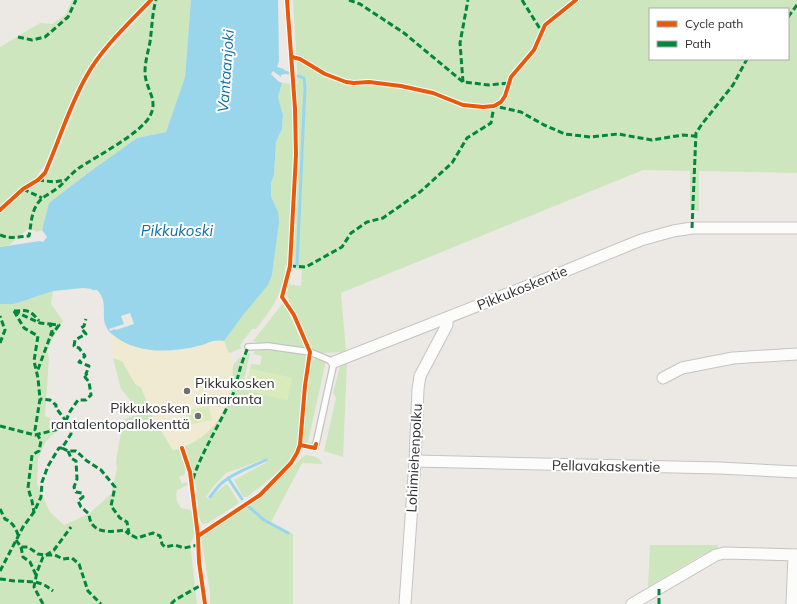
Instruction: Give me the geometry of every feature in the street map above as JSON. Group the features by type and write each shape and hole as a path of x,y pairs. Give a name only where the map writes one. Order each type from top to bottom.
{"street":[{"name":"Pikkukoskentie","path":"334,362 641,240 673,231 692,228 797,228"},
{"name":"Lohimiehenpolku","path":"405,604 419,381 424,368 447,325 447,318"},
{"path":"663,378 682,368 733,358 797,354"},
{"name":"Pellavakaskentie","path":"415,461 719,468 797,472"},
{"path":"632,604 716,555 724,553 795,555 792,604"}],"lane":[{"path":"248,347 268,346 310,352 334,362 316,444"}],"green space":[{"path":"72,0 148,0 95,56 75,91 45,165 31,188 46,177 50,171 78,101 93,71 155,0 191,0 185,77 166,132 137,138 49,203 42,230 37,232 29,228 9,245 0,247 0,47 40,23 52,24 66,14"},
{"path":"293,0 797,0 797,173 699,171 699,211 690,210 690,171 643,170 341,293 346,352 321,353 313,350 290,306 287,294 289,284 301,286 302,270 294,269 294,266 286,265 282,284 268,314 256,329 252,329 240,345 241,348 230,353 228,352 224,341 227,335 272,275 278,212 271,196 271,183 274,175 276,142 282,129 283,115 278,97 282,83 298,84"},
{"path":"53,291 51,304 63,321 47,352 49,357 45,416 50,418 59,429 46,441 38,459 37,484 50,512 64,525 89,514 111,494 117,469 116,461 123,420 141,413 121,389 113,358 122,361 136,385 141,387 154,419 173,450 179,449 186,469 184,475 179,477 182,484 186,482 188,485 177,490 176,497 181,508 191,510 193,518 194,536 190,543 197,604 0,604 0,304 14,304"},
{"path":"283,303 305,348 264,344 253,341"},
{"path":"260,350 304,353 306,356 298,439 295,454 282,469 247,497 243,497 234,480 267,462 267,460 262,460 226,473 206,497 209,499 226,484 239,503 208,523 202,524 199,516 195,478 185,446 204,435 218,419 226,402 233,366 240,358 250,353 242,389 287,400 292,378 250,369 251,364 260,365 262,356 253,354 255,351"},
{"path":"316,359 326,361 308,442 314,443 313,445 305,444 302,441 310,364"},
{"path":"347,363 343,457 324,451 336,398 333,393 340,366"},
{"path":"250,369 292,378 287,400 245,390"},
{"name":"Pikkukosken rantalentopallokenttä","path":"209,406 212,420 188,425 185,411"},
{"path":"306,455 316,457 323,464 302,463 271,522 293,534 293,604 210,604 210,592 201,538 262,496"},
{"path":"650,545 718,545 718,549 702,555 648,587"}],"sand":[{"name":"Pikkukosken uimaranta","path":"112,334 133,345 153,350 185,349 210,342 224,341 228,352 230,353 233,369 232,385 229,400 214,426 189,444 173,450 154,419 141,387 136,385 122,361 113,358"}],"water":[{"name":"Pikkukoski","path":"191,0 278,0 279,61 277,67 284,69 285,74 281,75 281,77 273,71 271,74 282,83 278,97 283,115 282,129 276,142 274,175 271,183 271,196 278,212 279,222 272,275 268,285 224,341 213,341 202,345 165,351 143,349 132,346 113,335 105,324 103,301 97,290 83,288 53,291 14,304 0,304 0,247 40,241 43,242 47,237 42,230 49,203 137,138 166,132 185,77"}],"pier":[{"path":"130,313 134,324 110,331 109,329 124,324 121,316"}],"waterway":[{"path":"297,265 305,87 304,78 298,76"},
{"path":"210,497 219,485 228,478 266,460"},
{"path":"228,478 242,499"},
{"path":"247,505 264,520 288,533"}],"marked path":[{"path":"18,37 32,40 45,37 68,17 76,0"},
{"path":"0,235 11,237 29,236 33,213 38,203 44,197 58,188 79,168 128,137 145,123 150,116 153,104 147,84 145,68 156,0"},
{"path":"349,0 360,4 404,33 463,82 489,85 509,83"},
{"path":"463,82 460,43 468,0"},
{"path":"522,0 542,32"},
{"path":"789,16 797,5"},
{"path":"692,228 696,133 733,85 746,60"},
{"path":"290,266 306,267 342,247 351,233 367,222 383,218 420,192 452,163 467,138 491,123 494,106 521,112 544,125 565,134 591,137 618,134 652,140 683,135 695,136"},
{"path":"38,180 54,182 65,180"},
{"path":"23,189 42,198"},
{"path":"14,311 24,328 38,336 34,361 38,378 40,399 35,430 41,441 39,451 32,455 28,488 34,512"},
{"path":"14,311 40,323 50,324 52,331 37,372"},
{"path":"14,311 28,312 39,321"},
{"path":"0,316 5,330 0,343"},
{"path":"66,421 69,413 78,400 86,400 91,395 89,382 85,377 88,376 86,374 89,366 79,362 85,356 79,348 74,346 75,340 86,334 81,328 84,326 86,319"},
{"path":"50,324 59,325 51,336"},
{"path":"193,479 201,458 232,396 248,347"},
{"path":"0,571 23,527 34,512 41,497 42,482 48,466 59,448 62,448 71,434 70,426 56,408 56,405 50,400 40,399"},
{"path":"0,426 35,435 70,428"},
{"path":"62,448 68,451 76,451 87,461 101,470 115,487 111,506 120,518 127,522 129,534 137,538 153,533 160,536 162,544 165,547 175,545 184,548 198,545"},
{"path":"68,451 71,458 76,461 77,479 74,487 76,492 82,493 83,497 78,501 81,507 89,514 93,525 101,530 124,530 129,534"},
{"path":"0,509 5,519 10,522 18,535"},
{"path":"43,604 34,587 37,572 43,557 54,550 71,527"},
{"path":"16,540 21,547 28,547 38,554 55,555 63,559 72,558 79,564 88,591 101,604"},
{"path":"21,547 23,557 30,562 36,575"},
{"path":"0,579 36,582 53,591"},
{"path":"171,604 175,600 203,584"},
{"path":"659,589 659,604"}],"cycle path":[{"path":"0,210 23,189 38,180 45,173 74,100 92,67 116,37 151,0"},
{"path":"287,0 295,108 296,155 290,266 282,297 294,315 310,352 305,386 300,445"},
{"path":"292,57 300,59 325,74 346,82 369,82 401,86 433,93 463,105 483,107 494,106 501,102 505,96 511,77 534,50 545,25 576,0"},
{"path":"198,536 260,495 291,463 300,445 315,448 316,444"},
{"path":"182,448 190,472 198,536 199,562 205,604"}],"place":[{"name":"Pikkukosken uimaranta","path":"187,391"},
{"name":"Pikkukosken rantalentopallokenttä","path":"198,416"}],"water label":[{"name":"Vantaanjoki","path":"226,71"}]}
